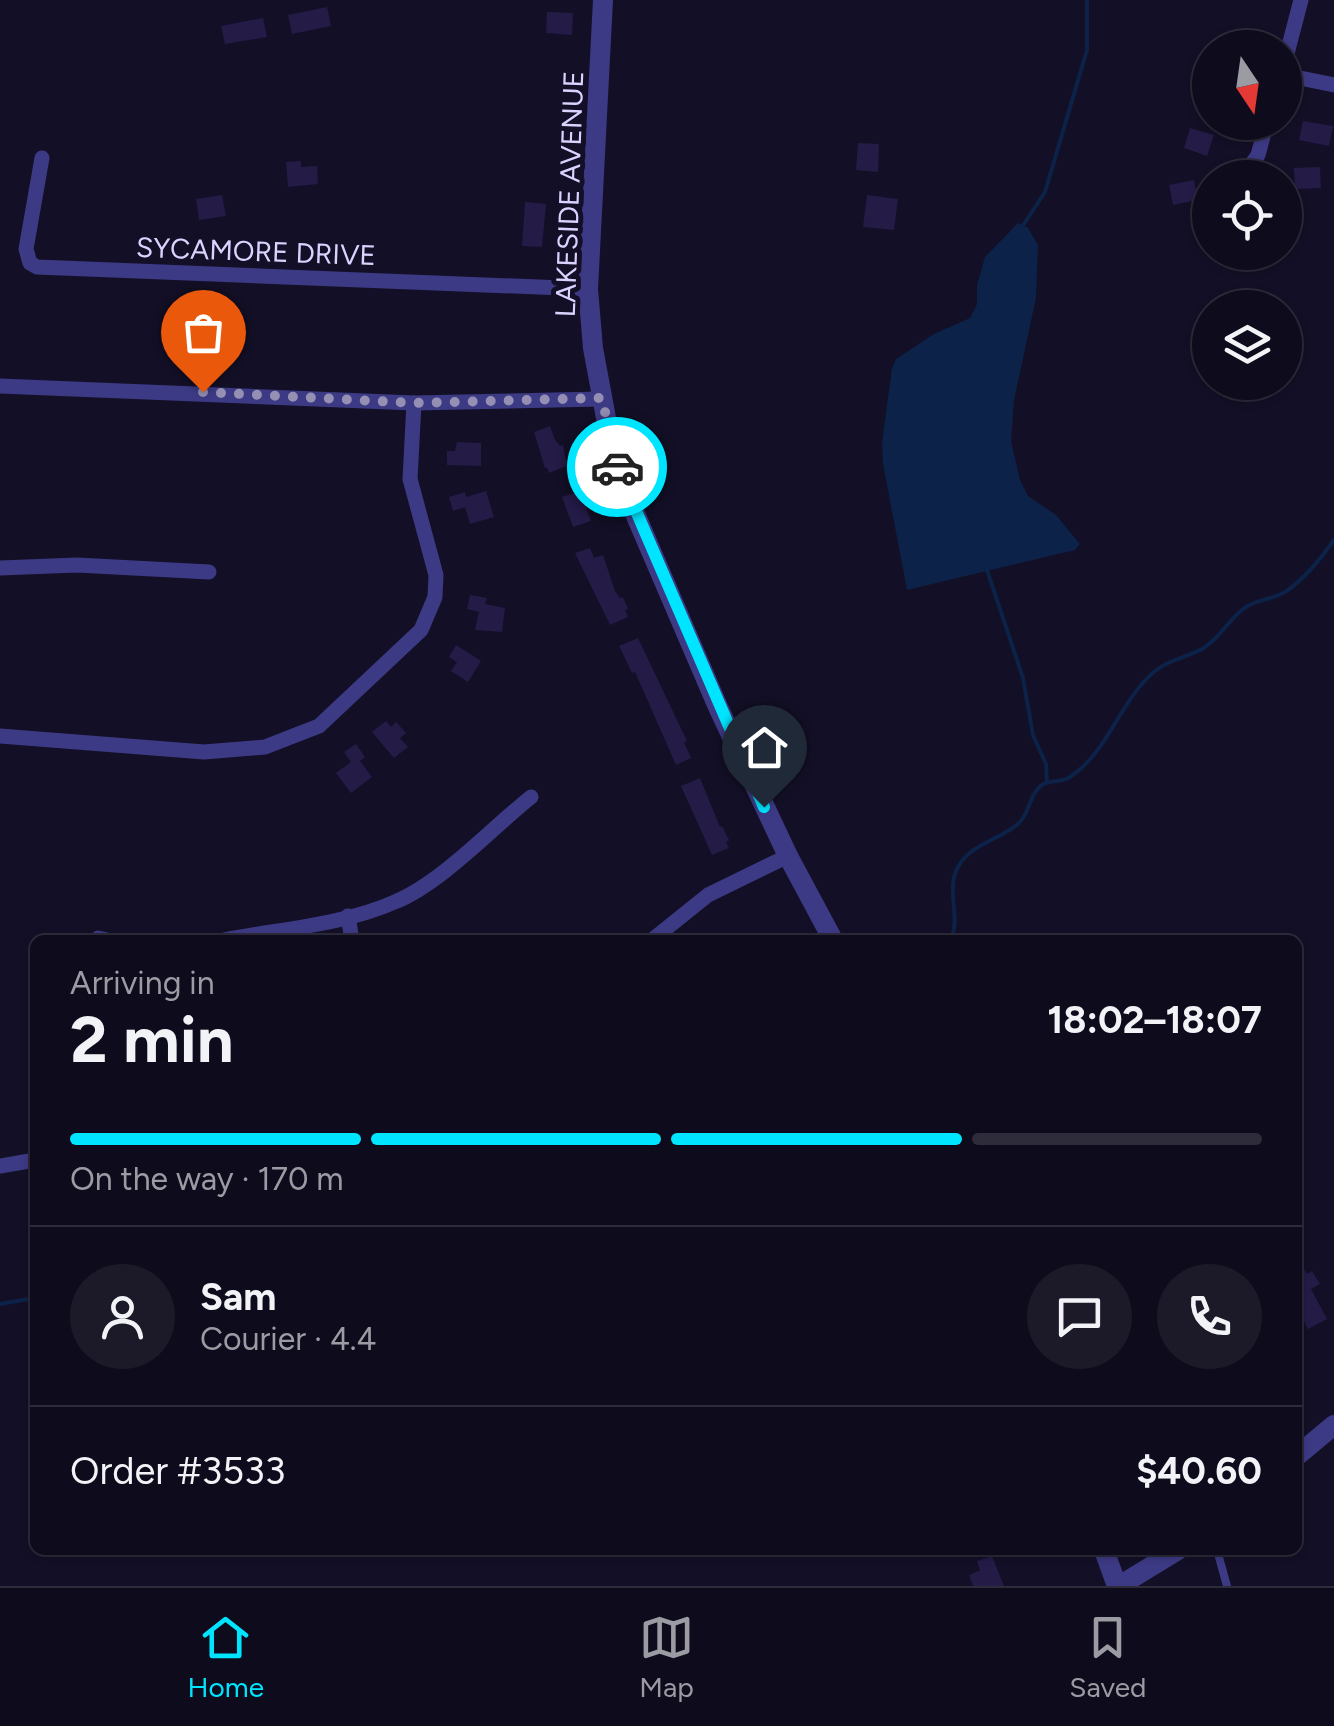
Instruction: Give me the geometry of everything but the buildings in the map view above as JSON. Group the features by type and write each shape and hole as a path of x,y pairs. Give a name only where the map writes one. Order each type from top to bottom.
{"street":[{"name":"LAKESIDE AVENUE","path":"603,0 588,289 610,445 636,516 788,856 830,935"},
{"path":"1293,30 1301,0"},
{"path":"1302,78 1334,85"},
{"name":"SYCAMORE DRIVE","path":"42,158 26,250 30,262 37,267 588,289"},
{"path":"0,386 414,403 602,398"},
{"path":"0,736 204,752 265,748 319,726 422,630 435,597 436,575 410,479 414,403"},
{"path":"0,568 77,565 209,572"},
{"path":"250,935 348,916 399,900 422,888 531,796"},
{"path":"658,935 708,895 788,856"},
{"path":"348,916 351,935"},
{"path":"0,1166 30,1161"},
{"path":"1302,1452 1334,1425"},
{"path":"1106,1555 1120,1586 1170,1555"}],"lane":[{"path":"1218,1555 1227,1586"}],"water":[{"path":"1018,223 1028,228 1038,245 1036,298 1014,400 1011,441 1028,496 1056,515 1080,544 1075,550 907,590 883,464 892,368 896,359 934,334 970,318 977,304 977,285 985,257"}],"waterway":[{"path":"1022,227 1045,192 1087,50 1087,0"},
{"path":"952,935 954,876 964,859 1019,823 1042,785 1067,779 1083,766 1105,740 1132,696 1155,671 1209,644 1246,607 1288,590 1334,540"},
{"path":"986,567 1023,678 1033,735 1046,764 1047,782"},
{"path":"0,1304 30,1299"}],"way so far":[{"path":"203,392 414,403 602,398 617,467"}],"route":[{"path":"617,467 764,807"}]}
